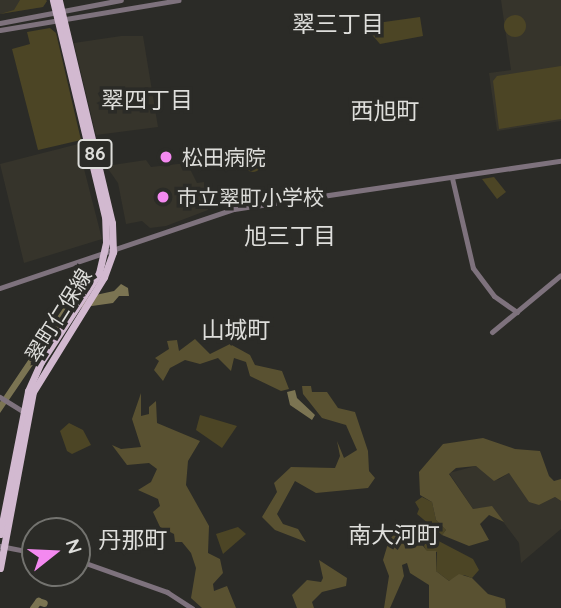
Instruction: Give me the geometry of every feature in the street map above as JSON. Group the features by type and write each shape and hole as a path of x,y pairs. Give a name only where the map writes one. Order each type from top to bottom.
{"main road":[{"name":"翠町仁保線","path":"0,568 24,413 46,365 94,293 109,254 112,223 60,15 53,0"},
{"name":"翠町仁保線","path":"60,0 60,15"},
{"name":"翠町仁保線","path":"0,534 24,413 41,362 109,254"}],"street":[{"path":"0,30 121,0"},
{"path":"0,23 179,0"},
{"path":"0,288 109,254 234,209 561,161"},
{"path":"452,178 473,268 494,296 517,312"},
{"path":"492,332 561,275"},
{"path":"1,397 24,413"},
{"path":"2,547 21,550"},
{"path":"91,565 167,592 192,608"}],"shaded area":[{"path":"0,0 47,1 43,7 0,14"},
{"path":"20,0 47,1 43,7 0,14 14,10"},
{"path":"501,0 561,0 561,121 497,131 489,73 511,70"},
{"path":"515,15 523,18 526,26 523,34 515,37 507,34 504,26 507,18"},
{"path":"420,17 423,36 380,44 367,29 377,23"},
{"path":"50,28 56,33 81,140 38,150 12,49 30,44 27,32"},
{"path":"121,36 143,36 158,127 96,135 74,43"},
{"path":"561,66 561,119 499,129 493,81 497,76"},
{"path":"82,143 86,159 82,161 102,239 24,263 0,164"},
{"path":"253,154 259,157 262,163 259,169 253,172 247,169 244,163 247,157"},
{"name":"市立翠町小学校","path":"146,160 151,167 187,163 197,183 204,182 208,210 166,226 150,228 142,221 126,224 118,183 106,166"},
{"path":"494,177 506,192 497,199 482,179"},
{"path":"121,284 128,288 129,296 119,296 113,303 71,309 0,413 0,402 68,301 114,291"},
{"path":"195,339 210,354 230,344 250,355 255,365 282,371 289,389 281,391 250,376 246,362 234,358 231,371 218,358 200,364 185,360 170,368 163,381 154,370 159,361 155,358 169,349 167,341 177,340 179,351"},
{"path":"302,386 311,386 312,392 327,392 338,408 355,412 368,451 369,471 375,478 368,488 316,493 295,481 277,514 283,524 298,529 306,542 275,530 262,517 277,492 274,483 291,467 335,468 340,456 337,441 344,458 357,450 346,425 322,418 303,394"},
{"path":"295,390 297,398 315,415 312,420 290,405 287,392"},
{"path":"141,393 141,416 149,414 149,407 156,401 157,423 200,441 188,461 186,485 209,526 208,553 220,559 223,573 213,584 214,591 227,586 236,608 202,608 191,598 196,568 191,553 182,542 175,542 174,534 160,527 153,512 160,506 158,499 138,490 151,482 157,469 149,463 127,465 112,445 121,449 141,447 132,419"},
{"path":"200,415 237,426 222,448 196,430"},
{"path":"69,423 83,430 91,445 72,454 67,451 60,431"},
{"path":"483,438 515,449 540,451 549,476 554,481 561,479 561,501 555,497 539,505 529,502 509,473 494,481 476,466 456,468 449,474 473,509 492,506 504,522 489,515 480,524 489,540 469,546 442,535 446,530 436,520 432,502 420,495 419,472 443,444"},
{"path":"476,466 498,480 509,473 539,505 555,497 561,501 561,529 521,563 519,543 492,507 473,509 449,473"},
{"path":"422,497 432,502 436,520 446,530 442,535 417,514 419,509 415,502"},
{"path":"405,523 427,551 436,551 436,571 449,581 459,574 472,578 488,594 505,599 506,608 429,608 429,585 410,573 407,563 402,565 404,576 390,608 384,608 389,576 383,560 389,540"},
{"path":"238,527 246,534 223,554 216,534"},
{"path":"429,536 473,559 479,570 472,578 464,575 449,581 436,571 437,552 427,552 424,546"},
{"path":"319,560 347,578 346,586 322,592 312,602 314,608 297,608 292,595 307,580 321,582 323,578"}],"waterway":[{"path":"33,608 38,601 44,603"}],"place":[{"name":"松田病院","path":"166,157"},
{"name":"市立翠町小学校","path":"163,197"}],"district":[{"name":"翠三丁目","path":"338,24"},
{"name":"翠四丁目","path":"147,100"},
{"name":"西旭町","path":"385,111"},
{"name":"旭三丁目","path":"290,236"},
{"name":"山城町","path":"236,330"},
{"name":"南大河町","path":"394,535"},
{"name":"丹那町","path":"133,540"}]}
